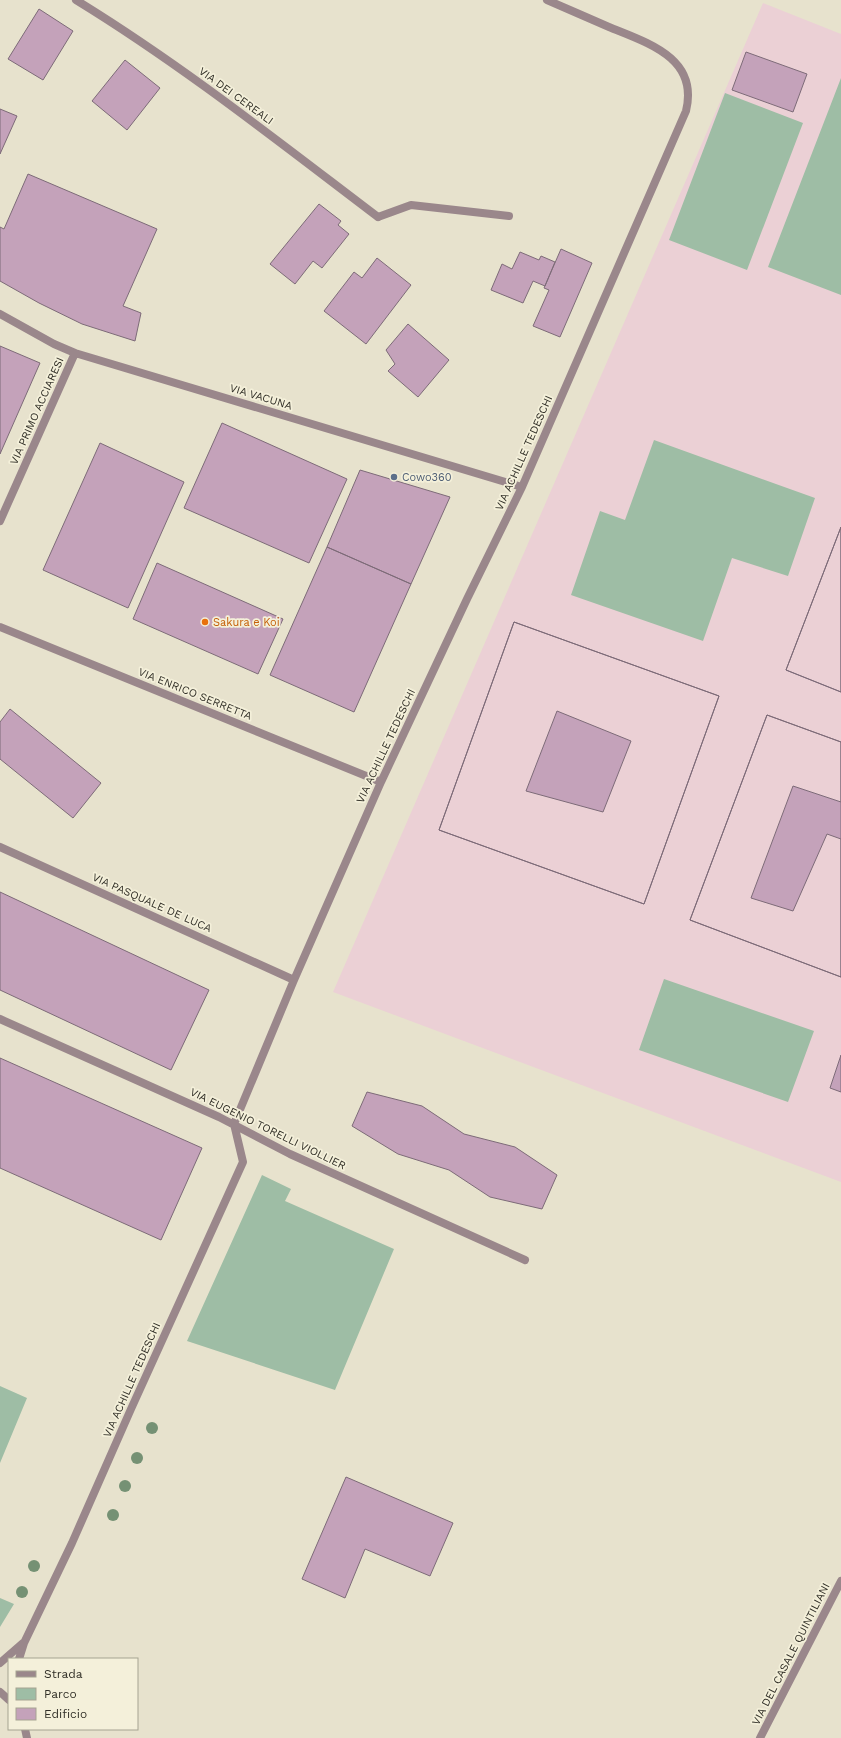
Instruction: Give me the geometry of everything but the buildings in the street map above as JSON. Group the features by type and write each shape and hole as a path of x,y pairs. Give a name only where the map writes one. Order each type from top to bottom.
{"street":[{"name":"VIA DEI CEREALI","path":"76,0 126,31 247,118 378,217 411,205 509,216"},
{"name":"VIA ACHILLE TEDESCHI","path":"19,1658 24,1643 72,1543 243,1162 234,1124 294,980 381,782 467,599 522,487 686,111 689,91 686,79 674,62 664,53 645,41 547,0"},
{"name":"VIA VACUNA","path":"0,314 47,340 75,353 522,487"},
{"name":"VIA PRIMO ACCIARESI","path":"0,521 75,353"},
{"name":"VIA ENRICO SERRETTA","path":"0,627 381,782"},
{"name":"VIA PASQUALE DE LUCA","path":"0,846 294,980"},
{"name":"VIA EUGENIO TORELLI VIOLLIER","path":"0,1019 234,1124 290,1154 525,1260"},
{"name":"VIA DEL CASALE QUINTILIANI","path":"760,1738 841,1581"},
{"name":"VIA ACHILLE TEDESCHI","path":"0,1663 24,1643"},
{"path":"0,1692 8,1699"}],"shaded area":[{"path":"763,3 841,34 841,1182 333,992"}],"green space":[{"path":"841,78 841,295 768,267"},
{"path":"725,93 803,123 747,270 669,240"},
{"path":"654,440 815,498 788,576 732,558 703,641 571,595 600,511 625,520"},
{"path":"664,979 814,1031 788,1102 639,1050"},
{"path":"262,1175 291,1189 285,1201 394,1249 335,1390 187,1341"},
{"path":"0,1386 27,1398 0,1463"},
{"path":"0,1598 14,1604 0,1627"}],"place":[{"name":"Cowo360","path":"394,477"},
{"name":"Sakura e Koi","path":"205,622"}]}
